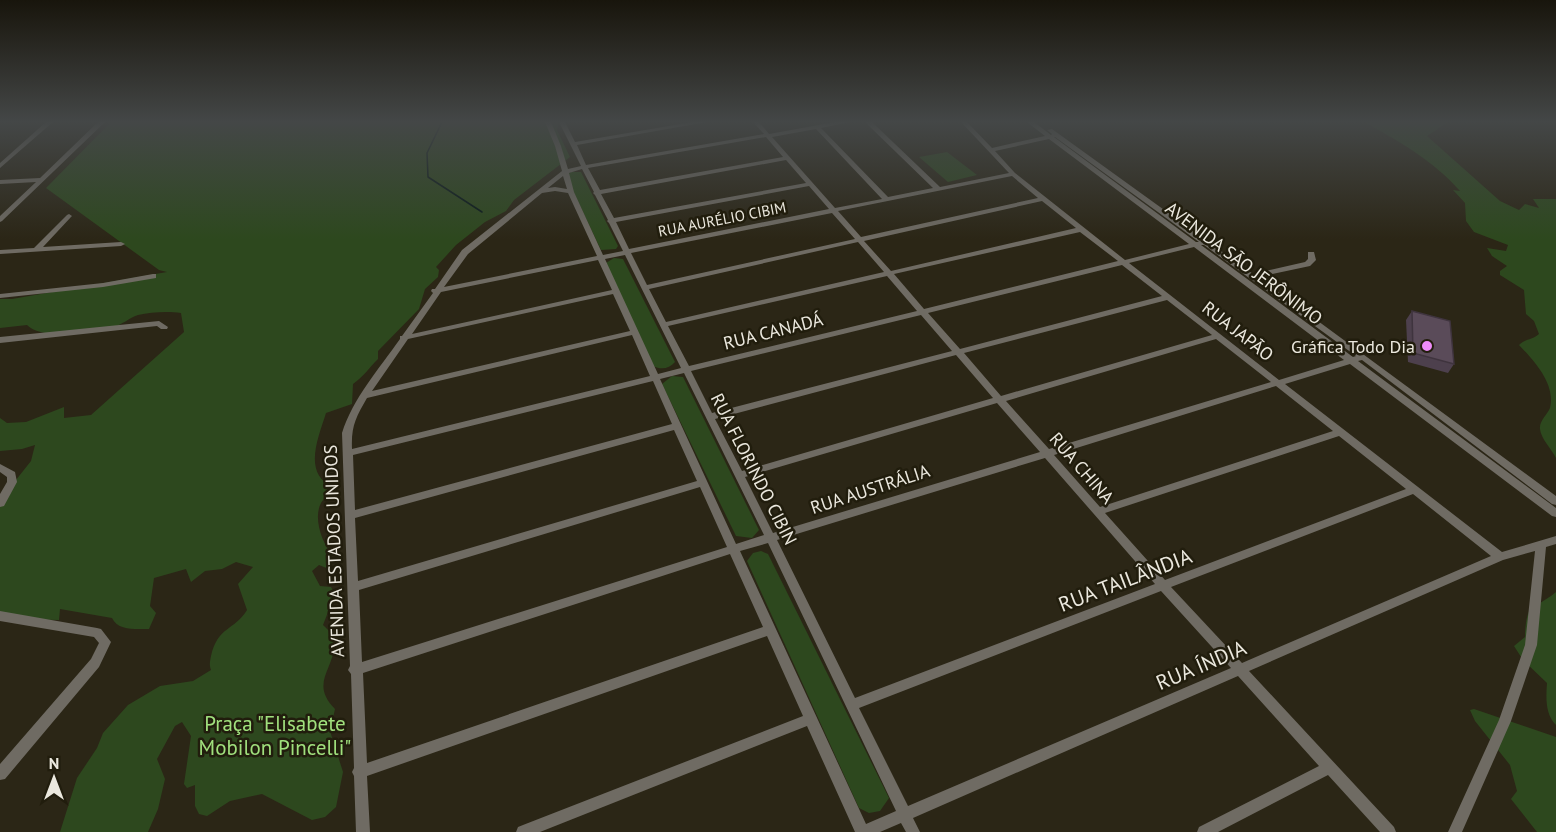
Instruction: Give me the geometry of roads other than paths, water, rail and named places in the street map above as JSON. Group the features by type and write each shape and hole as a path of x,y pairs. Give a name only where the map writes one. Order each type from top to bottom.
{"street":[{"path":"0,220 62,161"},
{"path":"561,161 570,192 863,832"},
{"name":"RUA FLORINDO CIBIN","path":"580,161 771,539 913,832"},
{"path":"564,172 620,161"},
{"path":"596,193 772,161"},
{"name":"RUA CHINA","path":"790,161 1163,586 1389,832"},
{"path":"849,161 887,200"},
{"path":"909,161 938,189"},
{"name":"RUA JAPÃO","path":"1001,161 1043,199 1500,557"},
{"name":"AVENIDA SÃO JERÔNIMO","path":"1086,161 1194,245 1556,513"},
{"name":"AVENIDA SÃO JERÔNIMO","path":"1090,161 1206,242 1556,501"},
{"name":"AVENIDA ESTADOS UNIDOS","path":"363,832 354,670 354,587 346,433 352,416 364,396 435,291 465,252 480,237 564,172"},
{"name":"RUA AURÉLIO CIBIM","path":"435,291 1013,174"},
{"path":"0,182 42,180"},
{"path":"610,221 810,184"},
{"path":"538,193 555,189 570,192"},
{"path":"644,288 1043,199"},
{"path":"37,249 69,216"},
{"path":"663,325 1083,229"},
{"name":"RUA CANADÁ","path":"348,453 1206,242"},
{"path":"0,252 121,244"},
{"path":"1252,276 1307,264 1312,260 1311,254"},
{"path":"0,296 103,285 153,276"},
{"path":"403,338 616,291"},
{"path":"710,417 1168,297"},
{"path":"0,340 159,323 164,327"},
{"path":"364,396 634,332"},
{"path":"739,475 1218,336"},
{"name":"RUA AUSTRÁLIA","path":"354,670 733,549 1363,357"},
{"path":"351,515 677,426"},
{"path":"1098,512 1341,432"},
{"path":"0,503 12,482 12,475 4,469"},
{"path":"354,587 703,483"},
{"name":"RUA TAILÂNDIA","path":"852,705 1413,490"},
{"name":"RUA ÍNDIA","path":"863,832 1500,557 1556,540"},
{"path":"1455,832 1505,721 1531,645 1541,544"},
{"path":"0,616 97,633 105,642 95,663 0,774"},
{"path":"359,772 770,630"},
{"path":"523,832 810,719"},
{"path":"1204,832 1328,768"}],"waterway":[{"path":"427,161 428,177 482,212"}],"place":[{"name":"Gráfica Todo Dia","path":"1427,346"}],"park label":[{"name":"Praça \"Elisabete Mobilon Pincelli\"","path":"275,735"}]}
